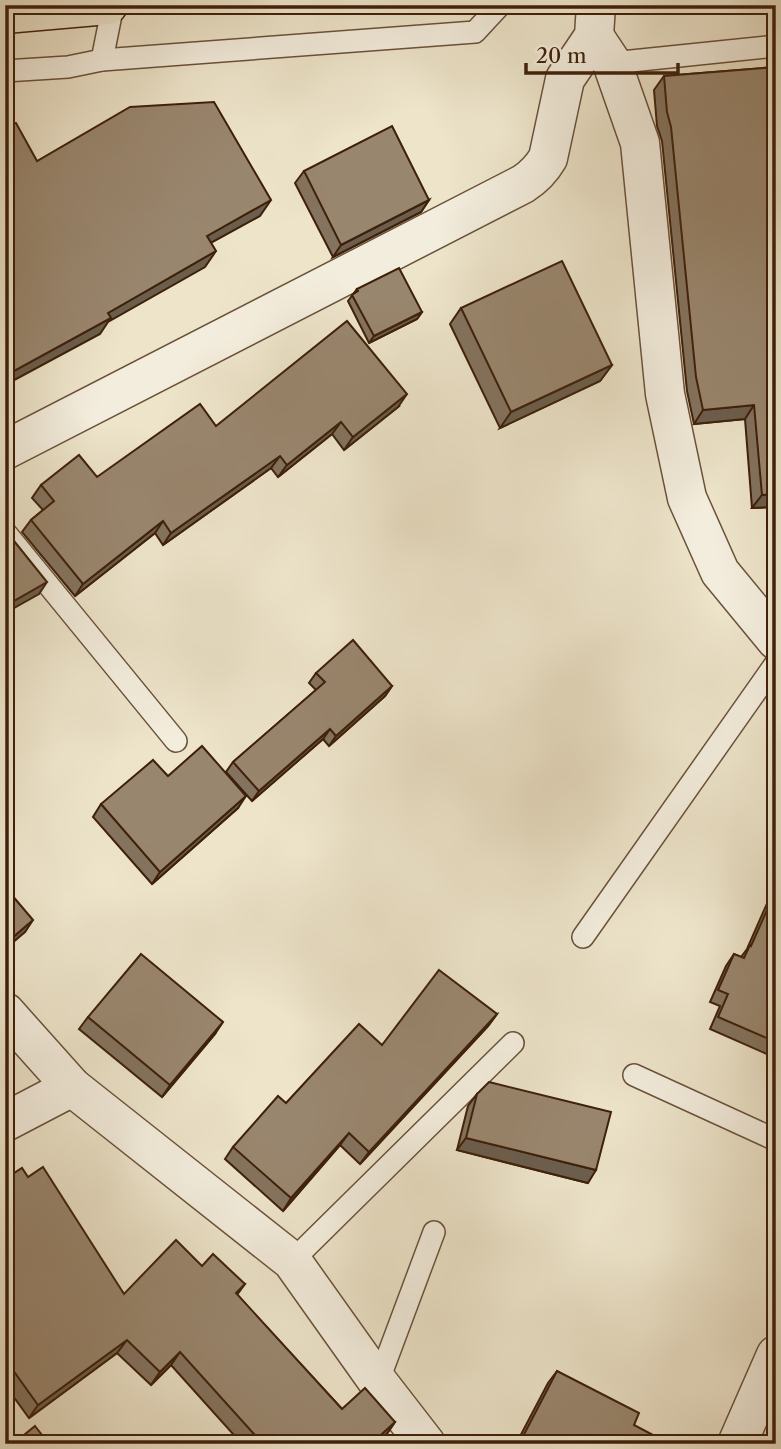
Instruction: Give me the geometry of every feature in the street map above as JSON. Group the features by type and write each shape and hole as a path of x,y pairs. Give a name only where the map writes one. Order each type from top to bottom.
{"main road":[{"path":"5,14 108,5"}],"street":[{"path":"5,450 529,180 548,158 565,79 601,35"},
{"path":"601,35 640,143 665,394 687,498 720,572 776,640"},
{"path":"5,1012 72,1087 292,1261 426,1444"},
{"path":"5,1122 72,1087"},
{"path":"737,1444 776,1355"}],"lane":[{"path":"102,60 113,5"},
{"path":"5,71 68,68 102,60 475,32 500,5"},
{"path":"601,35 776,46"},
{"path":"5,532 176,741"},
{"path":"583,937 776,663"},
{"path":"292,1261 513,1043"},
{"path":"634,1075 776,1140"},
{"path":"378,1382 434,1232"}],"building":[{"path":"776,67 776,494 762,495 754,405 703,410 696,377 664,76"},
{"path":"214,102 271,200 207,236 216,251 108,313 111,318 5,376 5,124 16,123 37,161 130,107"},
{"path":"392,126 429,200 341,245 304,171"},
{"path":"562,261 612,365 511,412 461,308"},
{"path":"399,268 422,312 374,336 352,295 357,289"},
{"path":"347,321 407,394 353,437 341,422 287,465 280,456 171,533 163,521 83,584 31,520 54,501 41,485 79,455 97,477 200,404 216,426"},
{"path":"10,536 47,582 5,606 5,540"},
{"path":"353,640 392,686 336,736 330,729 259,791 233,762 325,682 316,673"},
{"path":"202,746 246,796 160,872 101,804 153,760 168,776"},
{"path":"5,887 33,920 5,944"},
{"path":"776,890 776,1042 718,1017 728,994 718,990 734,954 744,958 751,946"},
{"path":"141,954 223,1022 170,1085 88,1017"},
{"path":"439,970 497,1014 369,1152 349,1133 291,1198 233,1147 278,1096 286,1103 359,1024 382,1045"},
{"path":"489,1082 611,1112 596,1170 466,1138 477,1094"},
{"path":"43,1167 124,1294 176,1240 202,1266 213,1254 245,1284 236,1293 342,1409 365,1388 395,1422 371,1444 263,1444 180,1352 160,1372 127,1340 38,1405 5,1359 5,1179 22,1168 28,1177"},
{"path":"557,1371 639,1413 634,1425 653,1435 649,1444 519,1444"},
{"path":"35,1426 49,1444 13,1444"}]}
